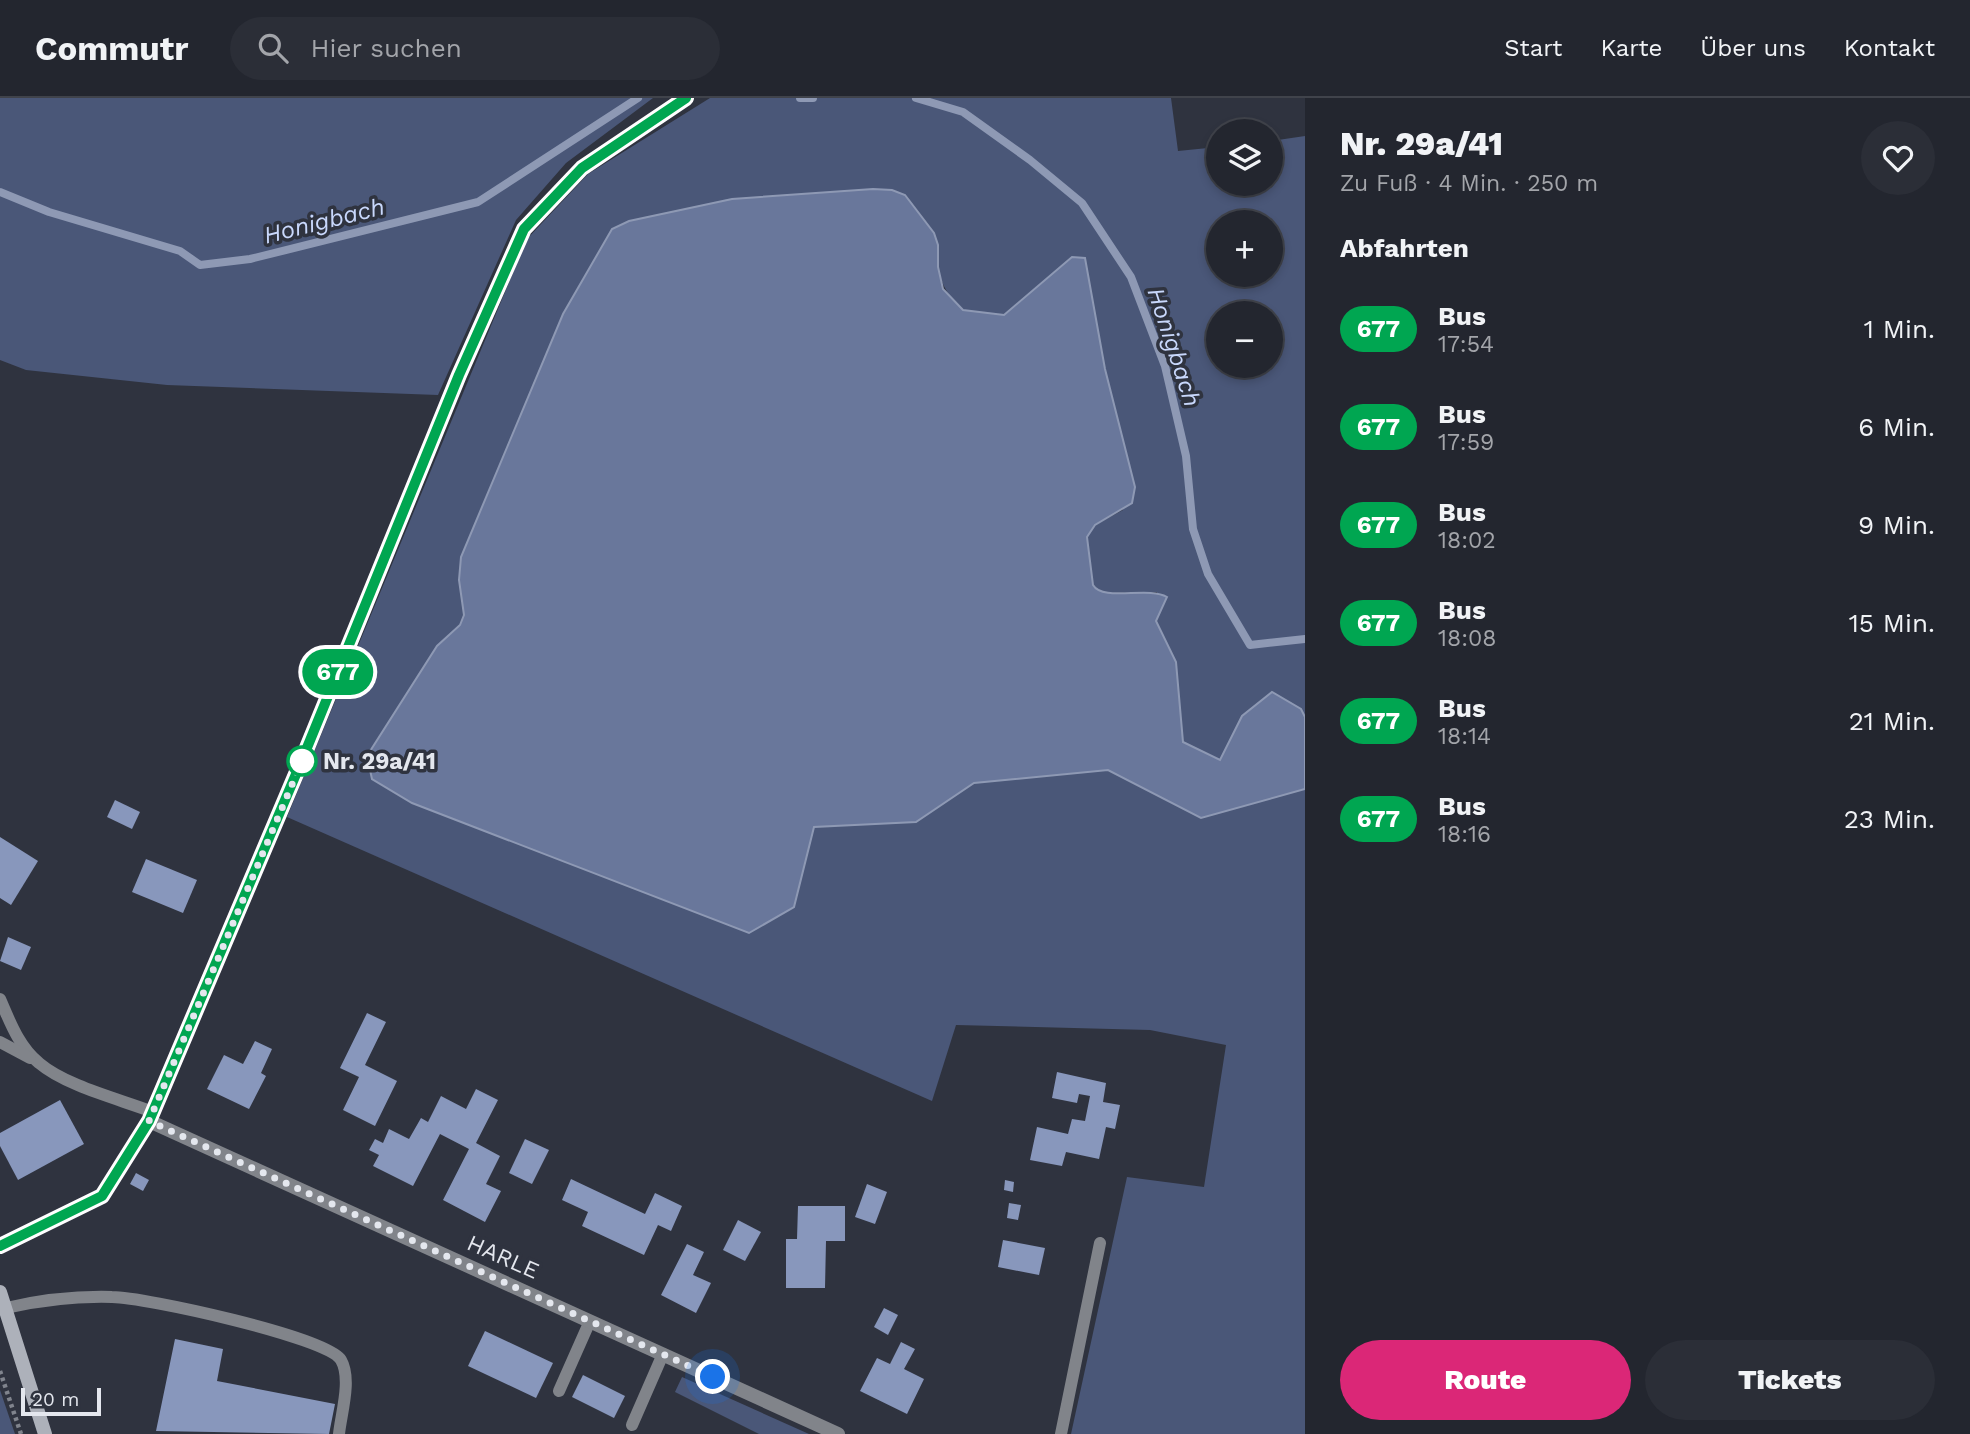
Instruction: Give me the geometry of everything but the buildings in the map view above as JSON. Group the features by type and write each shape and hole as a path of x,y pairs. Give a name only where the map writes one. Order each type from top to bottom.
{"street":[{"path":"0,1246 102,1196 151,1116 302,760 459,375 524,229 582,168 685,98"},
{"name":"HARLE","path":"151,1116 838,1434"},
{"path":"0,1292 46,1434"}],"lane":[{"path":"0,999 16,1035 37,1062"},
{"path":"0,1042 54,1074 151,1116"},
{"path":"1061,1434 1100,1243"},
{"path":"6,1308 42,1300 114,1297 231,1319 323,1345 341,1359 346,1376 339,1434"},
{"path":"559,1391 590,1321"},
{"path":"632,1425 663,1354"}],"path":[{"path":"0,1371 21,1434"}],"shaded area":[{"path":"0,98 653,98 566,163 516,220 438,395 167,385 26,370 0,360"},
{"path":"710,98 1171,98 1178,151 1206,148 1206,196 1283,196 1283,139 1305,136 1305,717 1301,709 1242,716 1220,761 1182,742 1176,662 1156,621 1157,592 1105,593 1096,590 1093,585 1087,537 1095,525 1123,510 1105,369 1085,258 1072,257 1004,315 962,310 949,295 942,281 938,265 938,245 892,190 732,199 612,229 563,314 461,557 464,615 460,625 452,633 794,907 814,827 916,822 974,783 1108,770 1201,818 1305,789 1305,1434 1071,1434 1127,1177 1204,1187 1226,1045 1150,1030 956,1025 932,1101 287,817 527,239 588,174"},
{"path":"892,190 905,195 934,233 943,289 963,310 1004,315 1072,257 1085,258 1105,369 1135,487 1132,503 1095,525 1087,537 1093,585 1106,593 1149,593 1167,597 1156,621 1176,662 1183,742 1220,760 1242,716 1272,692 1301,709 1305,717 1305,789 1201,818 1108,770 974,783 916,822 814,827 794,907 749,933 412,803 372,779 367,756 437,646 460,625 464,615 459,580 461,557 563,314 612,229 629,221 732,199"},
{"path":"682,1377 809,1434 759,1434 675,1392"},
{"path":"0,1390 15,1434 0,1434"}],"waterway":[{"name":"Honigbach","path":"0,192 49,212 180,251 200,265 250,259 478,202 638,98"},
{"name":"Honigbach","path":"800,98 813,98"},
{"name":"Honigbach","path":"916,98 963,112 1030,160 1082,203 1131,277 1165,366 1186,456 1193,529 1208,574 1250,645 1305,639"}],"bus line":[{"name":"677","path":"0,1246 102,1196 149,1121 302,760 459,375 524,229 582,168 686,98"}],"place":[{"name":"Nr. 29a/41","path":"302,761"}],"route":[{"path":"302,761 149,1121 713,1377"}]}
